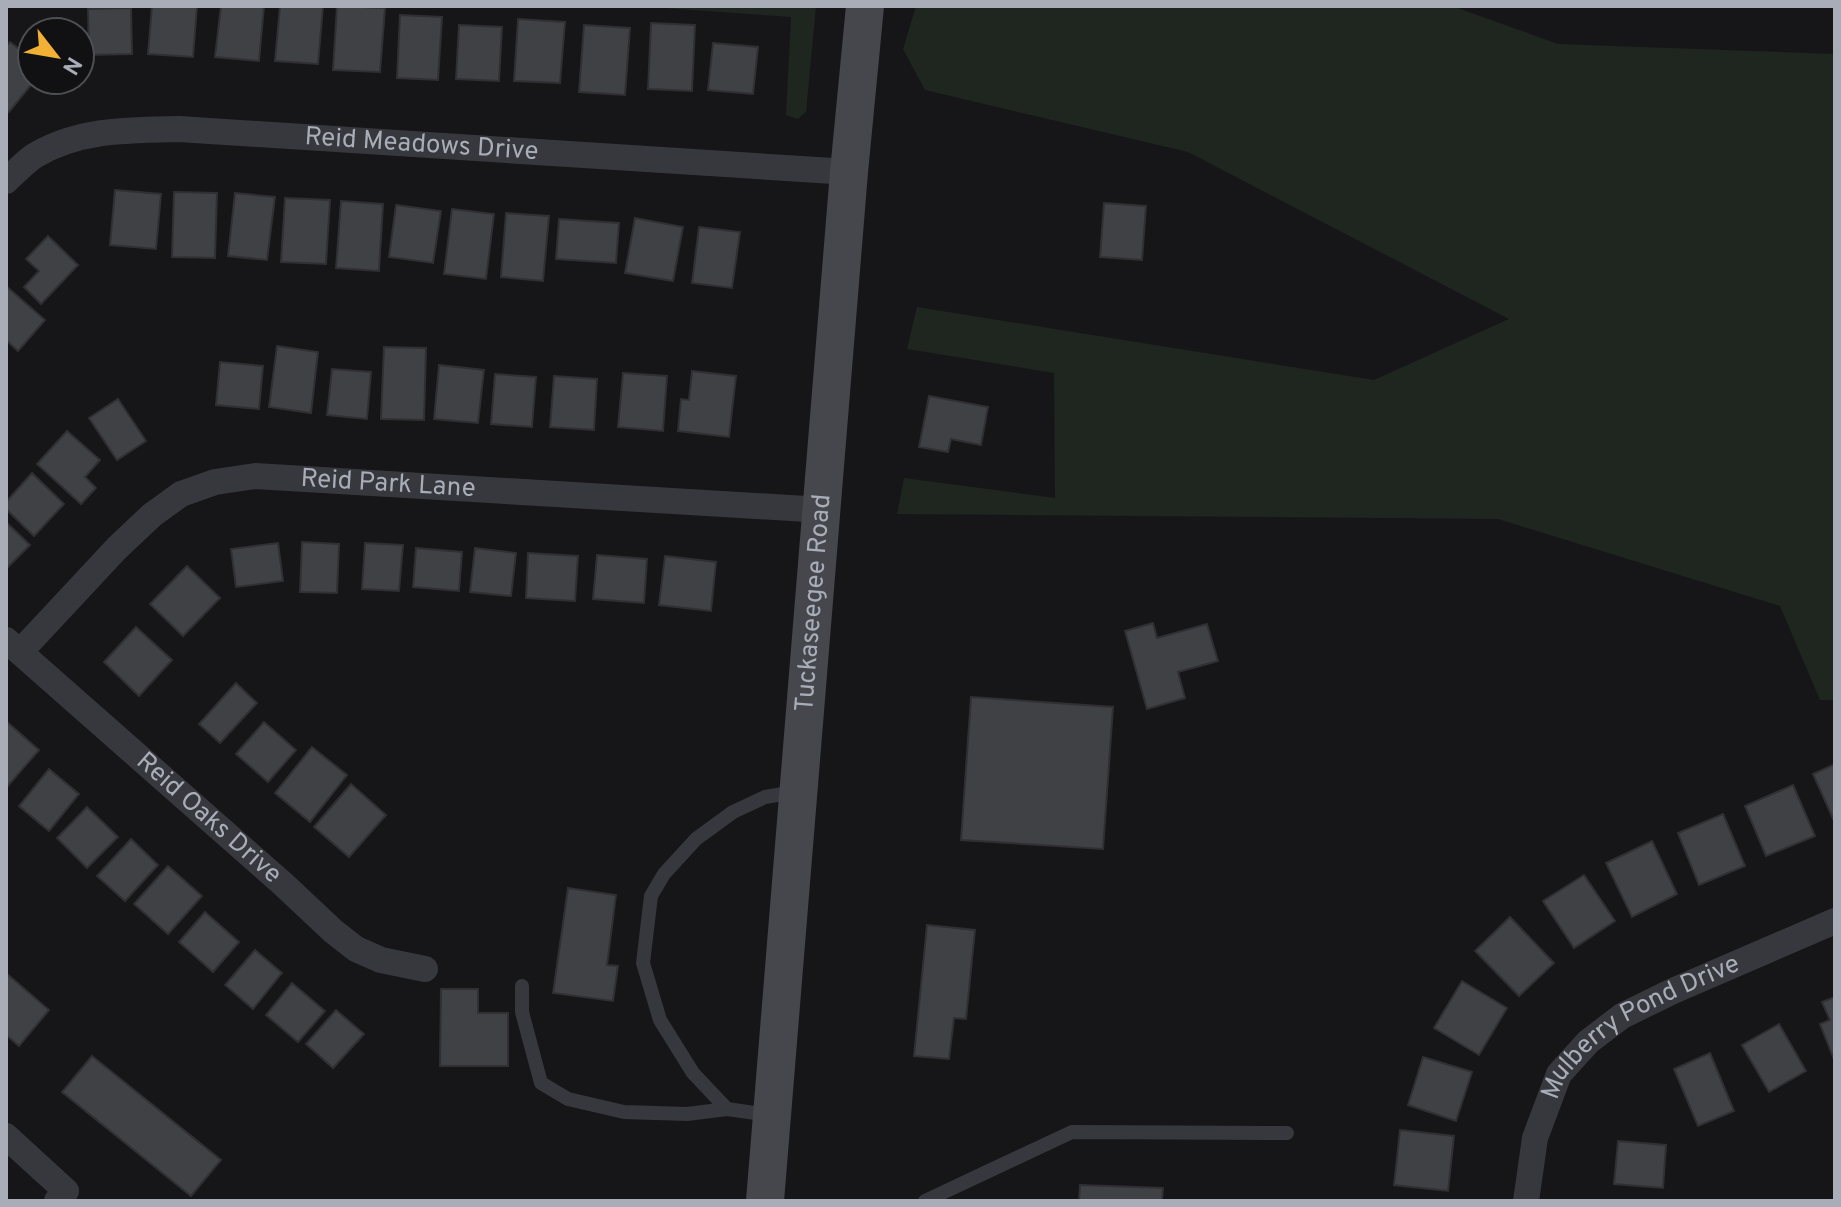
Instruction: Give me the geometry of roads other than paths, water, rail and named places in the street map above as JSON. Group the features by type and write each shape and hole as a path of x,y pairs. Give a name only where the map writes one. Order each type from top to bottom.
{"street":[{"name":"Tuckaseegee Road","path":"765,1201 865,6"},
{"name":"Reid Meadows Drive","path":"6,181 34,157 66,142 108,130 179,129 849,172"},
{"name":"Reid Park Lane","path":"13,646 152,515 181,494 215,482 255,476 823,510"},
{"name":"Reid Oaks Drive","path":"13,646 333,931 356,949 381,960 425,969"},
{"name":"Mulberry Pond Drive","path":"1526,1201 1535,1138 1559,1074 1588,1042 1622,1016 1673,991 1835,921"},
{"path":"6,1136 66,1191 57,1201"}],"lane":[{"path":"727,1109 693,1073 660,1020 643,963 651,896 664,874 696,839 733,812 765,797 800,791"},
{"path":"522,986 522,1012 541,1083 568,1099 624,1112 687,1114 727,1109 773,1115"},
{"path":"925,1201 1072,1132 1287,1133"}]}
